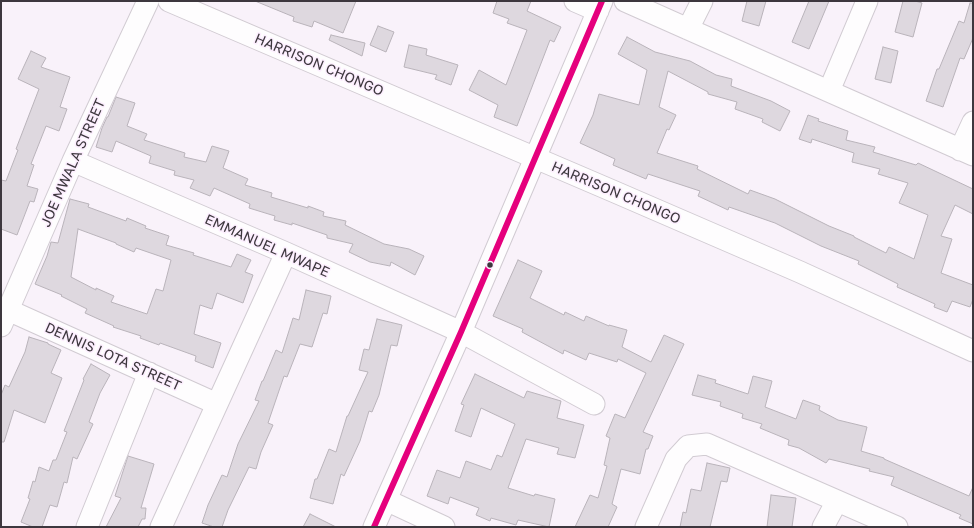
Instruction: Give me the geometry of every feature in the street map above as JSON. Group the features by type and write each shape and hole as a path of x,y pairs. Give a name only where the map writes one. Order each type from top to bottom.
{"street":[{"name":"JOE MWALA STREET","path":"5,318 73,161 148,1"},
{"name":"HARRISON CHONGO","path":"170,1 800,272 973,350"},
{"path":"374,527 461,332 600,6 575,1"},
{"path":"625,1 967,153 973,122"},
{"path":"688,29 702,1"},
{"path":"829,91 867,1"},
{"name":"EMMANUEL MWAPE","path":"73,161 286,253 461,332 594,404"},
{"path":"160,527 286,253"},
{"name":"DENNIS LOTA STREET","path":"5,318 149,372 217,404"},
{"path":"87,527 149,372"},
{"path":"646,527 676,459 688,446 707,444 896,527"},
{"path":"386,500 444,527"},
{"path":"823,527 837,501"}],"building":[{"path":"255,1 356,1 343,33 314,21 312,27 293,21 294,17"},
{"path":"497,1 531,1 527,11 561,27 554,42 550,40 517,126 494,117 498,105 469,90 479,70 506,85 527,30 507,23 509,19 493,13"},
{"path":"747,1 766,1 759,26 742,21"},
{"path":"809,1 829,1 809,49 792,42"},
{"path":"903,1 915,1 922,3 913,37 895,32"},
{"path":"970,3 973,3 973,38 964,59 960,58 943,107 926,101 937,69 939,69 959,21 964,23"},
{"path":"378,26 394,32 386,52 370,45"},
{"path":"331,35 365,43 362,56 329,40"},
{"path":"627,37 655,52 690,61 716,75 732,79 731,86 771,101 790,111 780,131 762,122 763,119 735,109 737,102 708,94 708,92 668,71 659,107 676,115 669,130 667,129 657,153 698,166 697,169 748,194 750,190 775,199 829,226 854,236 886,253 889,247 914,259 928,215 899,203 908,183 878,174 880,169 852,162 854,153 812,139 811,143 799,139 808,115 819,119 818,121 848,131 846,140 875,147 873,152 916,165 918,163 973,189 973,214 955,205 941,236 952,239 941,273 973,285 973,299 970,307 952,301 947,312 934,307 935,304 897,287 898,284 858,264 859,261 821,246 775,223 729,207 728,210 698,196 700,191 648,174 646,179 613,165 615,159 580,143 593,115 599,94 639,105 647,70 618,54"},
{"path":"409,45 427,49 426,55 458,65 451,85 435,79 437,75 404,67"},
{"path":"883,47 898,51 891,83 875,79"},
{"path":"31,51 46,58 41,67 70,77 60,107 67,109 59,131 46,126 31,164 34,165 27,186 38,189 34,202 30,201 17,235 1,229 1,180 6,181 18,150 16,149 39,89 18,79"},
{"path":"116,97 135,103 127,126 147,134 144,140 185,153 184,157 206,162 212,146 229,151 223,168 248,179 245,185 272,193 271,197 308,208 308,206 324,212 323,216 346,221 345,225 384,244 409,249 424,256 415,275 391,262 390,266 370,262 349,252 353,244 327,238 327,235 292,223 292,225 274,220 275,216 249,208 250,204 214,188 210,196 190,188 194,180 174,175 175,171 149,163 151,156 116,141 112,152 96,147 102,128"},
{"path":"70,199 89,204 88,207 126,221 127,218 146,226 145,228 169,236 166,245 194,253 193,255 231,267 237,254 251,260 245,272 253,275 243,303 217,293 212,309 200,305 194,334 221,343 213,368 195,361 196,356 160,343 159,345 140,338 141,336 113,327 114,326 85,313 87,309 61,296 62,295 35,284 47,256 51,242 58,243","holes":["78,229 116,243 134,252 136,248 171,260 163,291 156,289 147,314 111,302 114,296 96,288 96,290 71,277"]},
{"path":"518,260 542,271 530,298 564,315 565,312 584,321 586,316 609,326 627,330 622,347 651,362 664,335 684,344 643,432 653,436 648,449 646,449 640,474 621,469 612,504 617,507 608,527 575,527 590,495 598,498 607,466 604,465 610,438 606,436 615,414 625,418 646,373 618,359 617,362 589,353 586,360 564,350 563,354 522,332 523,329 493,316"},
{"path":"306,290 331,296 327,314 323,313 312,347 300,344 287,377 284,376 268,423 273,425 261,452 256,469 249,467 228,510 222,527 214,527 202,523 208,505 222,475 227,477 238,444 259,401 255,400 276,350 282,353 293,318 299,320"},
{"path":"377,319 402,325 397,346 391,345 379,395 372,412 369,411 360,441 344,476 341,474 333,504 310,498 315,479 317,479 329,449 336,452 347,416 368,372 359,370 364,349 369,350"},
{"path":"29,337 48,343 61,350 51,373 62,378 45,423 14,410 4,442 1,442 1,395 5,385 9,387 25,352"},
{"path":"91,364 110,375 100,393 89,422 93,424 77,459 73,457 67,483 64,482 57,507 50,505 42,527 33,527 21,522 30,499 28,498 33,481 35,482 39,467 49,471 53,460 56,460 67,432 64,431 84,380 83,379"},
{"path":"475,374 524,398 527,391 561,401 557,418 584,425 575,458 557,454 559,448 526,439 508,488 534,496 535,494 555,499 549,527 518,520 516,525 491,518 490,521 476,515 479,508 450,497 448,504 427,496 437,470 460,478 466,461 491,470 497,455 502,457 515,424 481,408 471,437 455,431 464,405 461,404"},
{"path":"698,375 716,380 715,383 748,394 753,376 772,381 765,407 796,419 803,400 820,406 819,410 838,420 867,427 861,451 884,458 969,496 973,487 973,524 959,518 961,515 891,485 894,477 869,471 870,469 829,459 826,463 799,448 788,445 789,440 760,428 762,424 742,418 743,414 720,406 721,402 692,395"},
{"path":"128,456 154,464 141,508 146,508 145,519 142,519 138,527 106,527 121,498 115,496"},
{"path":"707,463 730,468 727,482 721,481 710,527 680,527 683,512 686,513 691,489 701,491"},
{"path":"771,495 796,498 792,527 767,527"},
{"path":"310,514 336,527 303,527"}],"transit line":[{"path":"374,527 461,332 602,1"}]}
